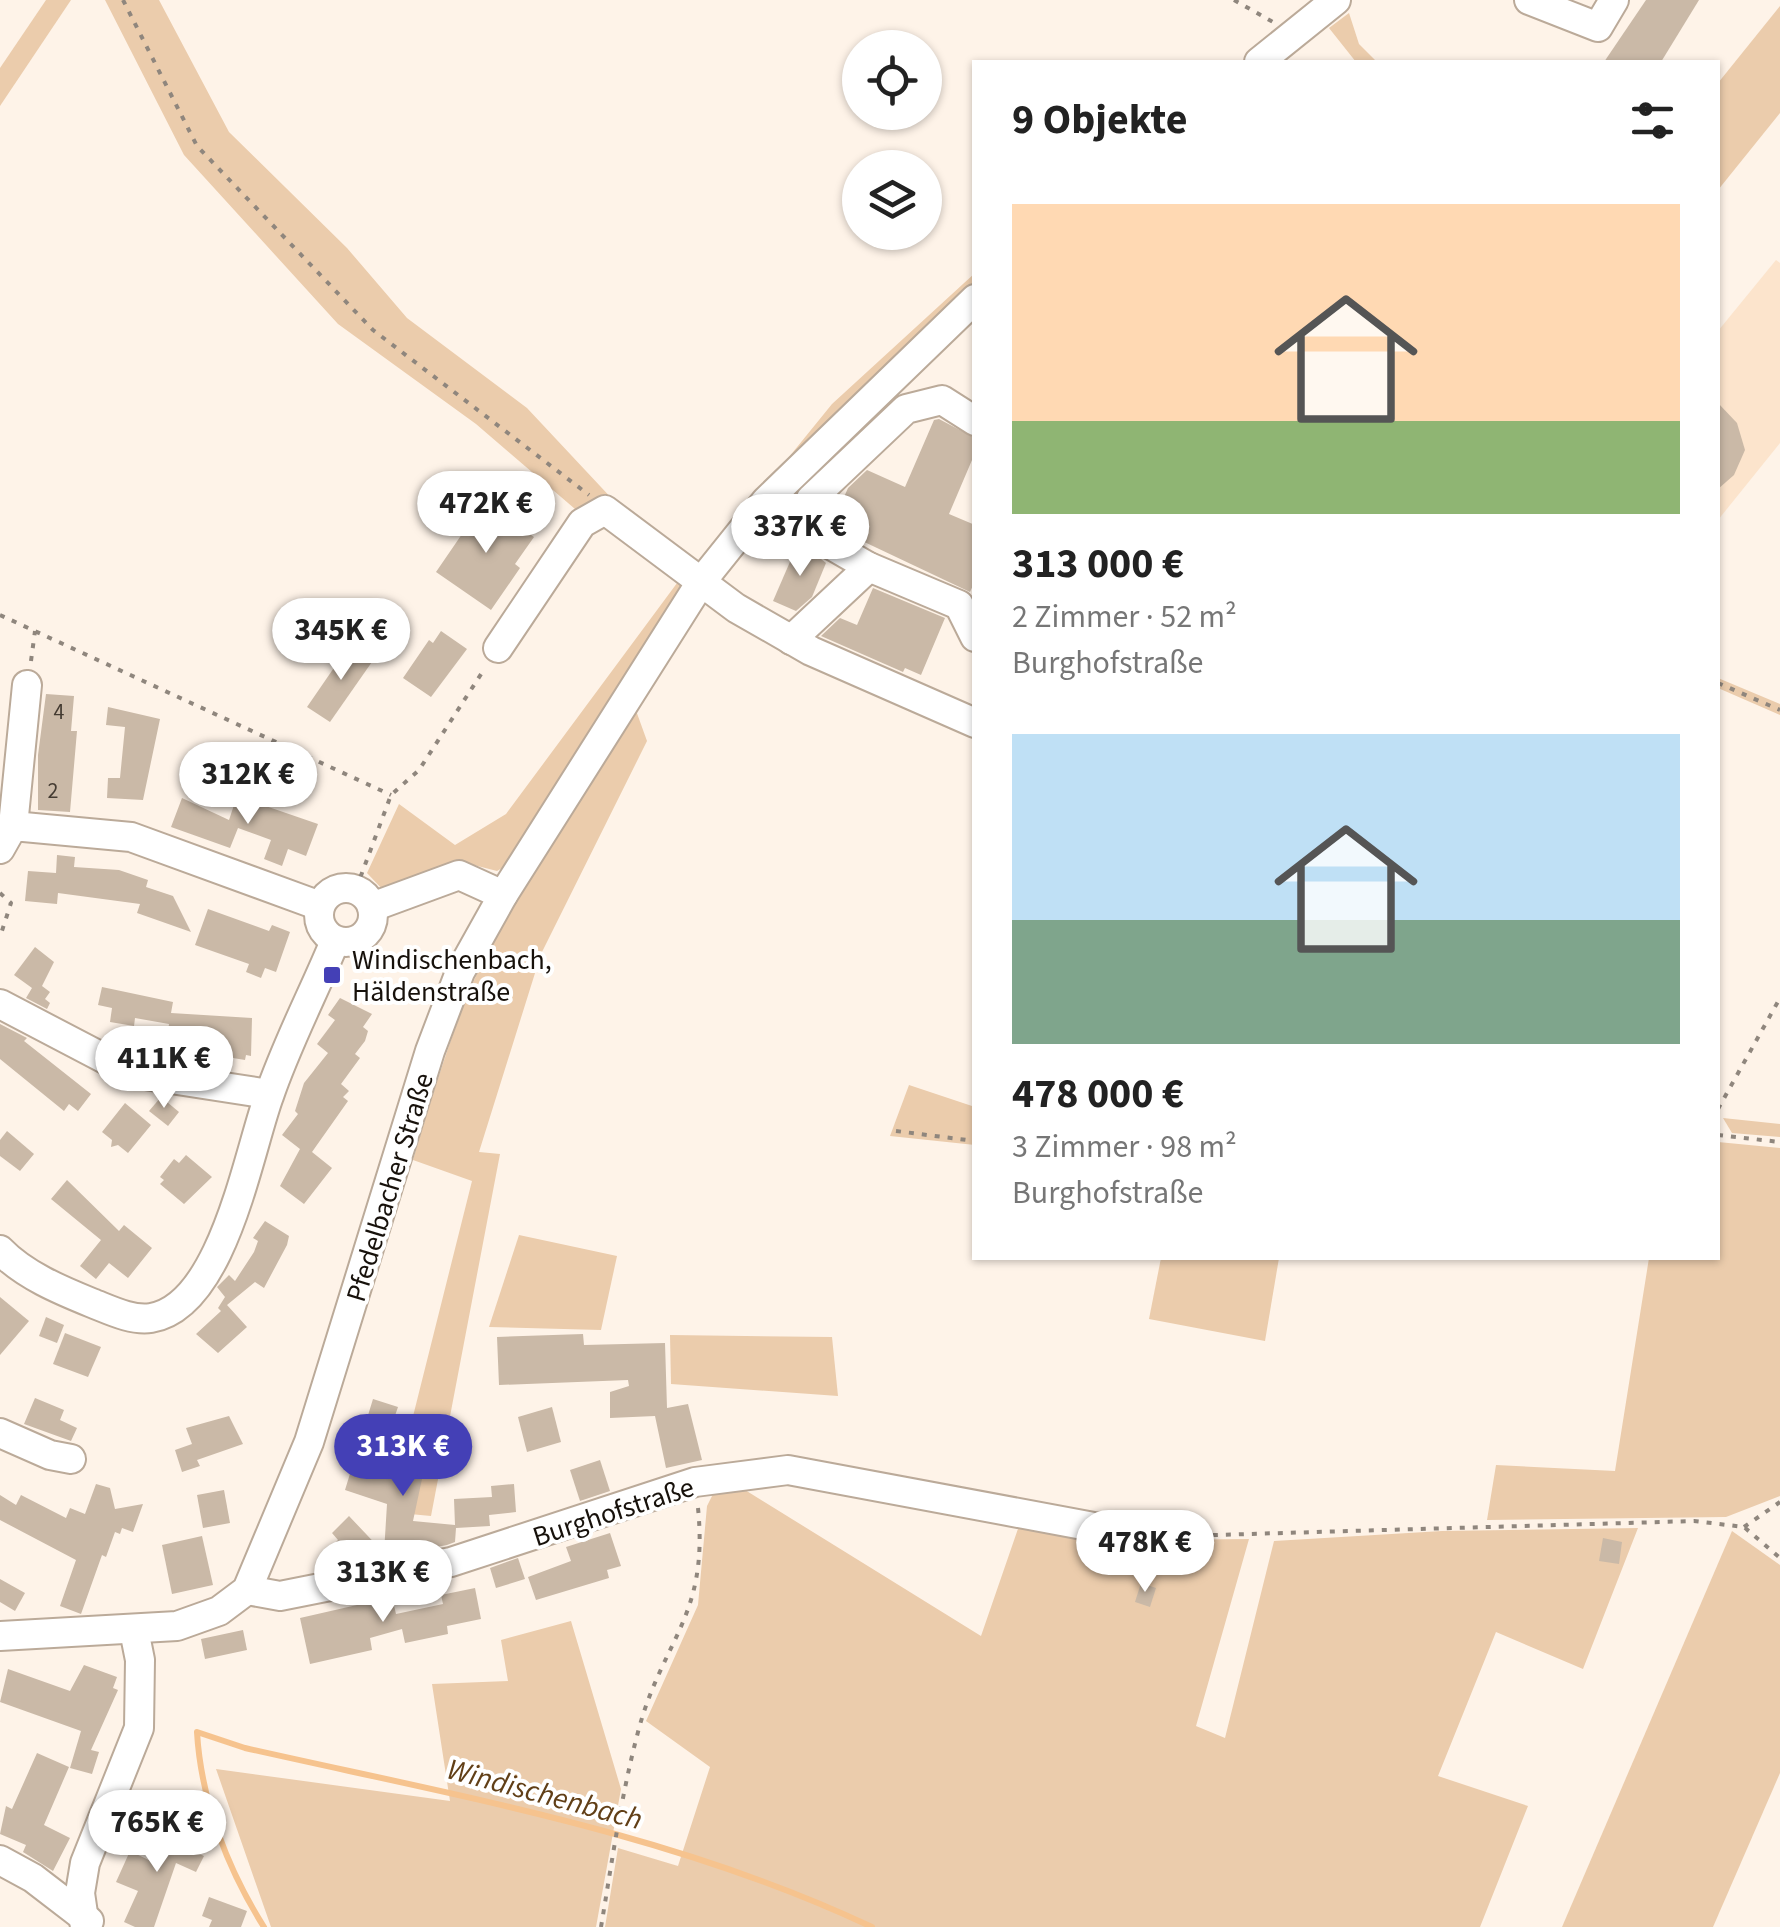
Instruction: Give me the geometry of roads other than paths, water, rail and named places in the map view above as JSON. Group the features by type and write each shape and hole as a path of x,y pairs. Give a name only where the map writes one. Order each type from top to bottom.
{"street":[{"path":"1262,60 1336,0"},
{"path":"1529,0 1598,28 1614,0"},
{"name":"Pfedelbacher Straße","path":"247,1590 309,1442 430,1052 460,972 502,895 701,582 766,501 972,302"},
{"path":"972,418 942,400 906,409 811,499 824,541 870,567 959,606 972,631"},
{"path":"498,648 582,523 605,510 701,582 791,640 972,722"},
{"path":"791,640 870,567"},
{"path":"28,685 6,838 131,836 320,906"},
{"path":"364,898 374,917 365,936 346,943 336,941 321,926 320,906 334,890 364,898 459,875 502,895"},
{"path":"0,1250 43,1281 122,1315 151,1318 173,1308 197,1286 217,1254 269,1094 336,941"},
{"path":"0,1004 132,1073 269,1094"},
{"path":"0,1433 50,1455 71,1459"},
{"name":"Burghofstraße","path":"247,1590 280,1596 451,1562 695,1482 788,1470 1099,1528"},
{"path":"0,1636 134,1630 192,1621 219,1611 247,1590"},
{"path":"90,1925 80,1894 85,1863 140,1728 140,1660 134,1630"},
{"path":"0,1860 33,1878 90,1925"}],"waterway":[{"name":"Windischenbach","path":"264,1927 218,1834 204,1784 197,1732 245,1748 484,1801 642,1842 797,1894 872,1927"}],"place":[{"name":"Windischenbach, Häldenstraße","path":"332,975"}]}
